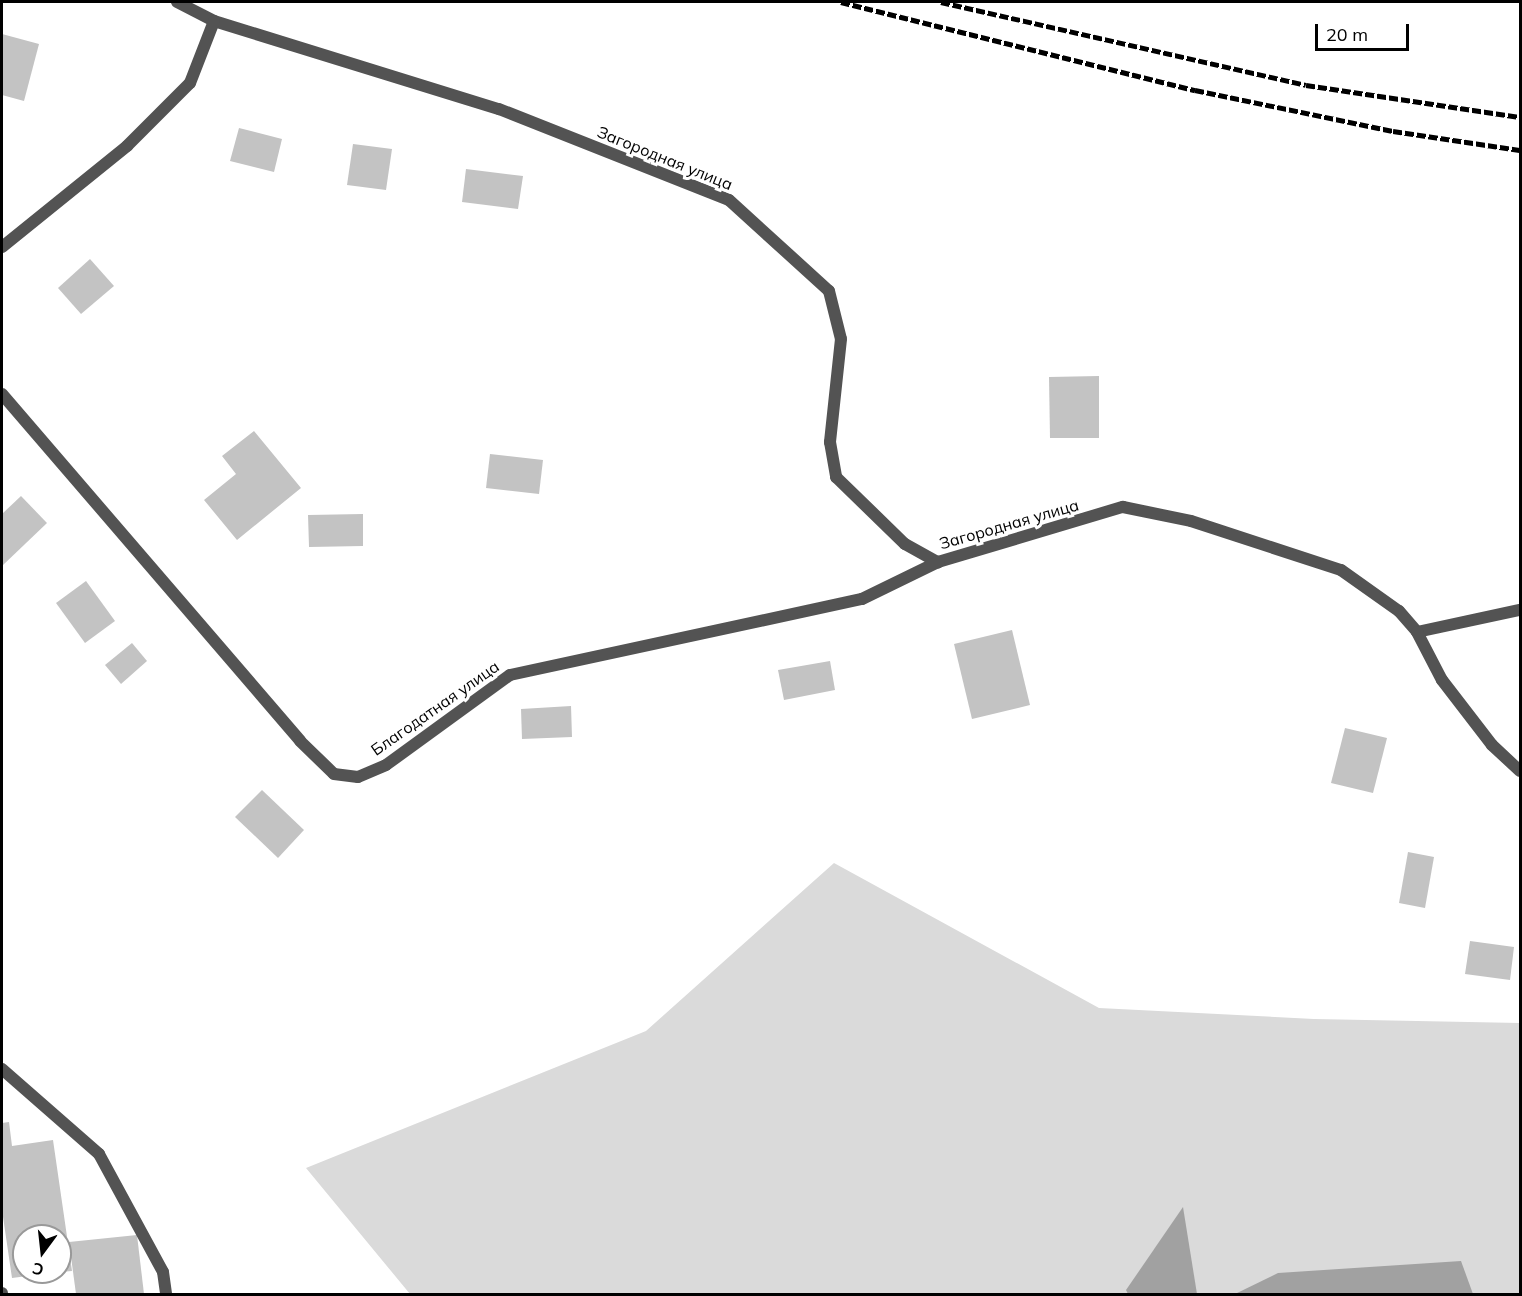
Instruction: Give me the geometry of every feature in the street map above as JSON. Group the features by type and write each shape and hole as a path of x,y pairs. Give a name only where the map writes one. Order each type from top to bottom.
{"street":[{"name":"Загородная улица","path":"177,2 214,21 499,109 729,200 828,291 841,339 830,442 836,477 905,544 938,562 1123,507 1191,521 1341,570 1400,611 1417,632 1442,680 1492,745 1521,771"},
{"path":"2,247 127,146 190,83 214,21"},
{"name":"Благодатная улица","path":"2,394 300,741 334,774 358,777 386,765 510,675 862,599 938,562"},
{"path":"1417,632 1521,610"},
{"path":"2,1069 99,1154 163,1272 166,1294"}],"shaded area":[{"path":"834,863 1099,1008 1314,1019 1520,1023 1520,1294 410,1294 306,1168 646,1031"},
{"path":"1183,1207 1197,1294 1128,1294 1126,1290"},
{"path":"1461,1261 1473,1294 1235,1294 1278,1273"}],"building":[{"path":"2,34 39,44 24,101 2,95"},
{"path":"239,128 282,139 274,172 230,161"},
{"path":"353,144 392,149 386,190 347,185"},
{"path":"466,169 523,176 518,209 462,202"},
{"path":"90,259 114,286 81,314 58,288"},
{"path":"1099,376 1099,438 1050,438 1049,377"},
{"path":"254,431 301,488 237,540 204,500 236,474 222,456"},
{"path":"490,454 543,460 539,494 486,488"},
{"path":"21,496 47,523 2,566 2,514"},
{"path":"363,514 363,546 309,547 308,515"},
{"path":"86,581 115,621 85,643 56,603"},
{"path":"1012,630 1030,705 972,719 954,644"},
{"path":"132,643 147,661 121,684 105,665"},
{"path":"830,661 835,690 784,700 778,670"},
{"path":"571,706 572,737 522,739 521,709"},
{"path":"1345,728 1387,738 1373,793 1331,783"},
{"path":"262,790 304,830 278,858 235,817"},
{"path":"1408,852 1434,857 1425,908 1399,903"},
{"path":"1470,941 1514,947 1510,980 1465,974"},
{"path":"9,1122 12,1146 53,1140 65,1224 12,1224 12,1278 2,1210 2,1123"},
{"path":"137,1235 144,1294 76,1294 72,1242"}],"railway":[{"path":"841,2 1195,90 1393,131 1520,150"},
{"path":"941,2 1306,85 1520,117"}]}
